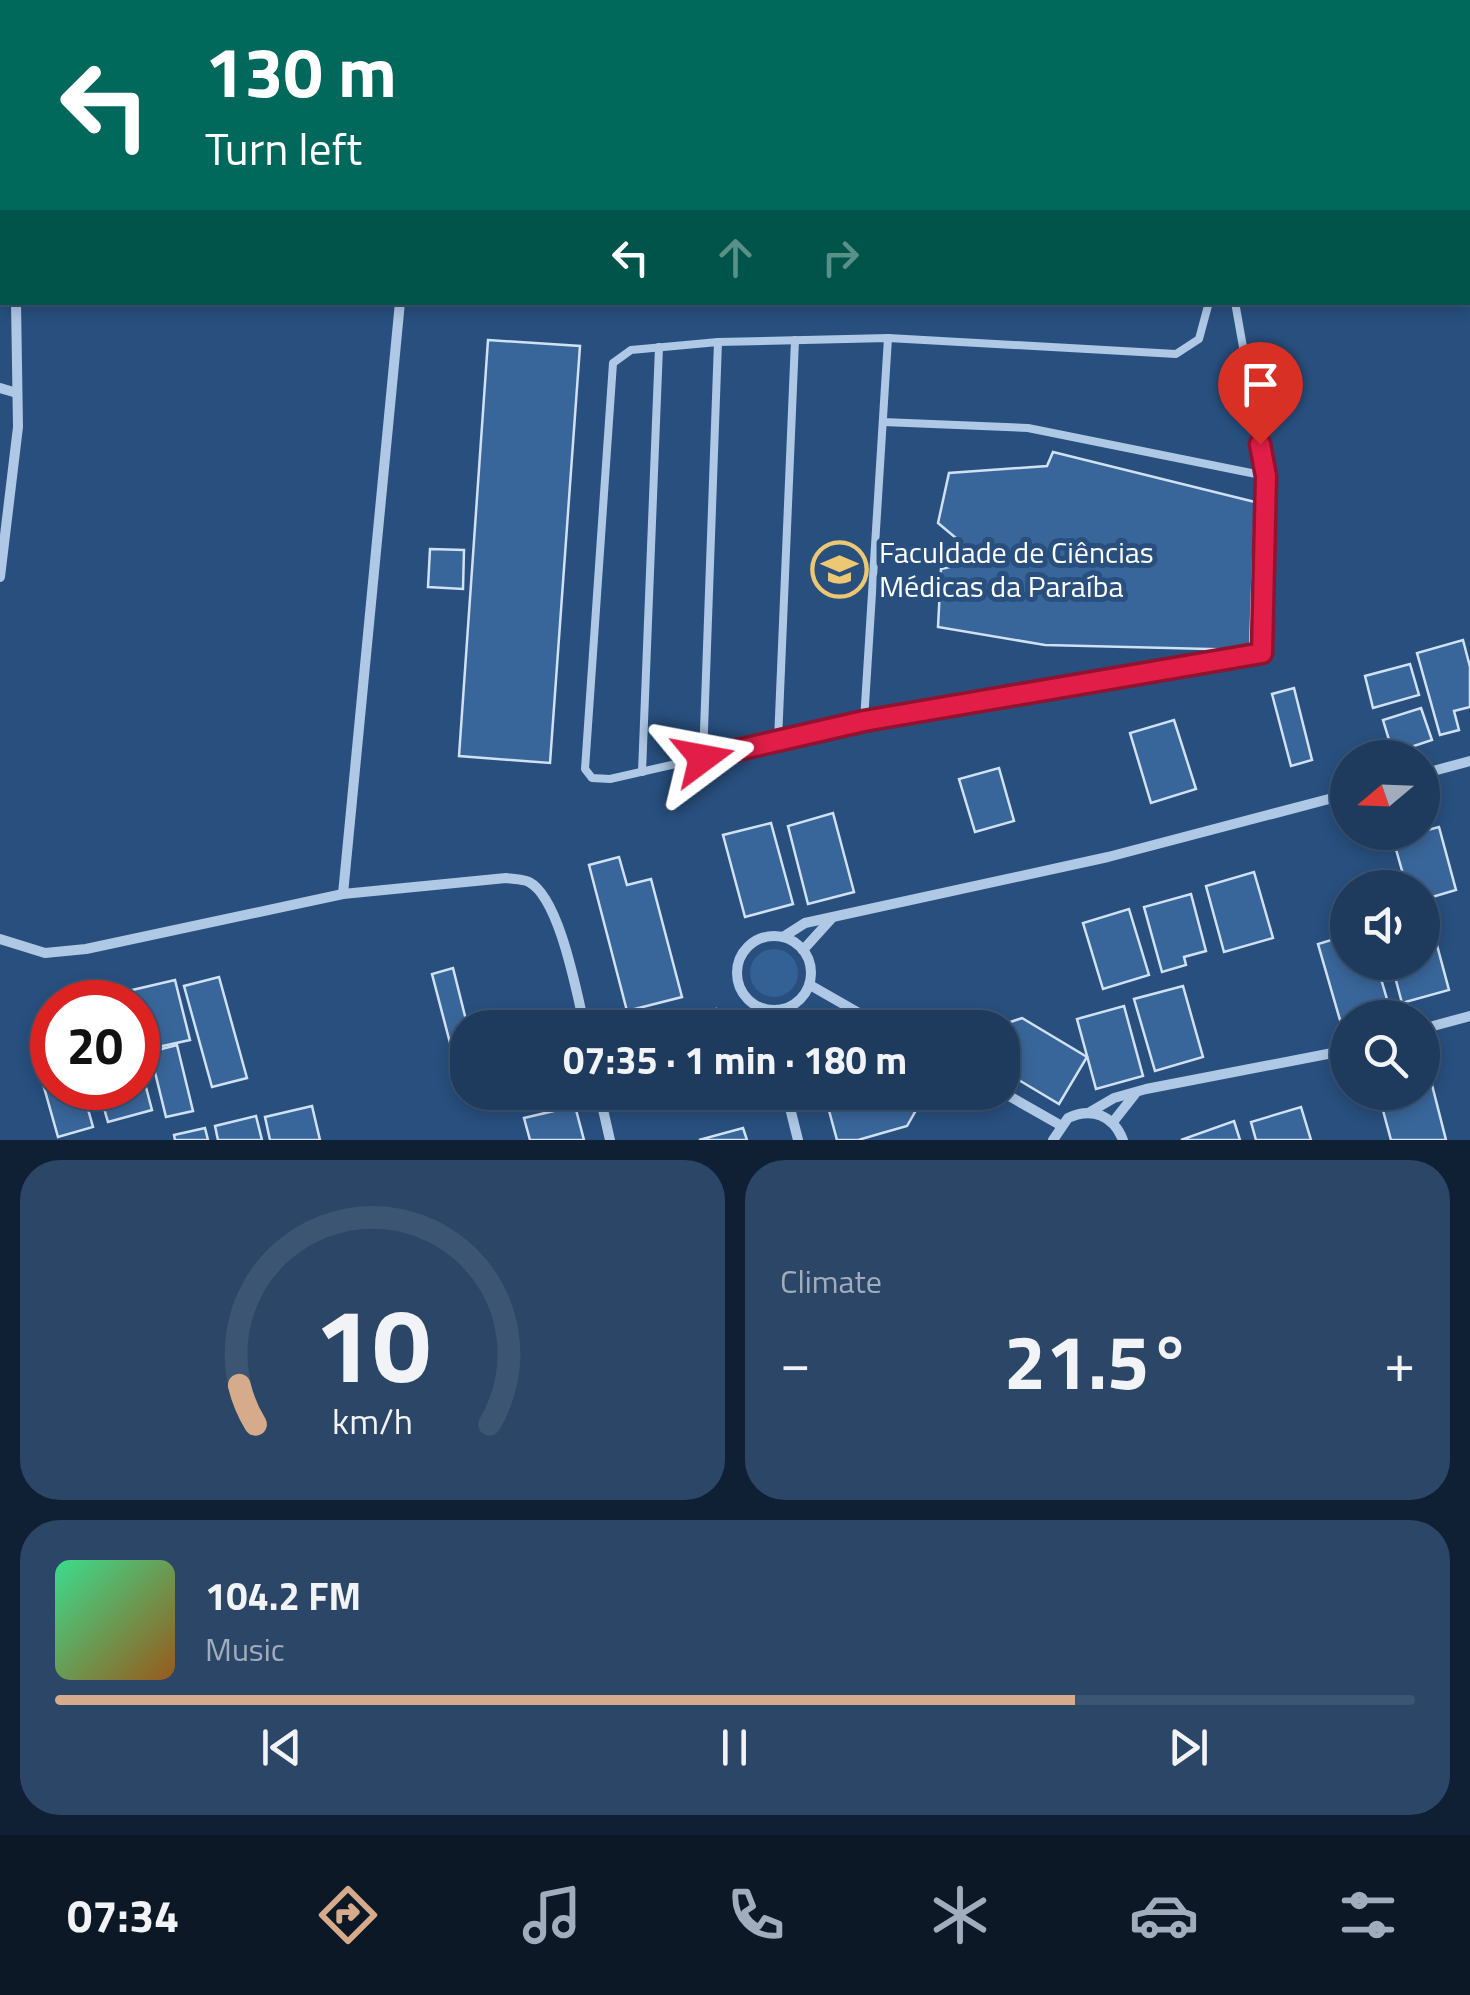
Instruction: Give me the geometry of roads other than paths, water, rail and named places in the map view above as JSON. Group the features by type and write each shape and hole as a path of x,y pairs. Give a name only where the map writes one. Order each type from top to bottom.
{"street":[{"path":"0,576 18,393 16,305"},
{"path":"343,894 400,305"},
{"path":"0,388 18,393"},
{"path":"1440,769 1470,761"},
{"path":"783,936 804,950 810,961 810,985 804,996 784,1009 759,1007 749,1000 738,979 742,955 760,939 783,936 805,923 1108,857 1330,799"},
{"path":"0,939 45,953 86,949 343,894 506,878 530,882 544,897 569,958 581,1010"},
{"path":"804,950 832,917"},
{"path":"810,985 854,1010"},
{"path":"1440,1024 1470,1016"},
{"path":"1053,1140 1060,1125 1114,1098 1330,1054"},
{"path":"1113,1122 1135,1094"},
{"path":"1020,1102 1060,1125"},
{"path":"603,1110 610,1140"},
{"path":"790,1110 798,1140"},
{"path":"1090,1112 1113,1122 1123,1140"}],"lane":[{"path":"1208,305 1199,339 1176,354 888,338 658,347 631,350 613,363 584,769 592,778 642,772 864,721 1262,653 1266,476 1236,305"},
{"path":"864,721 888,338"},
{"path":"778,740 795,340"},
{"path":"703,758 718,342"},
{"path":"642,772 658,347"},
{"path":"883,422 1028,428 1266,476"}],"place":[{"name":"Faculdade de Ciências Médicas da Paraíba","path":"840,570"}]}
